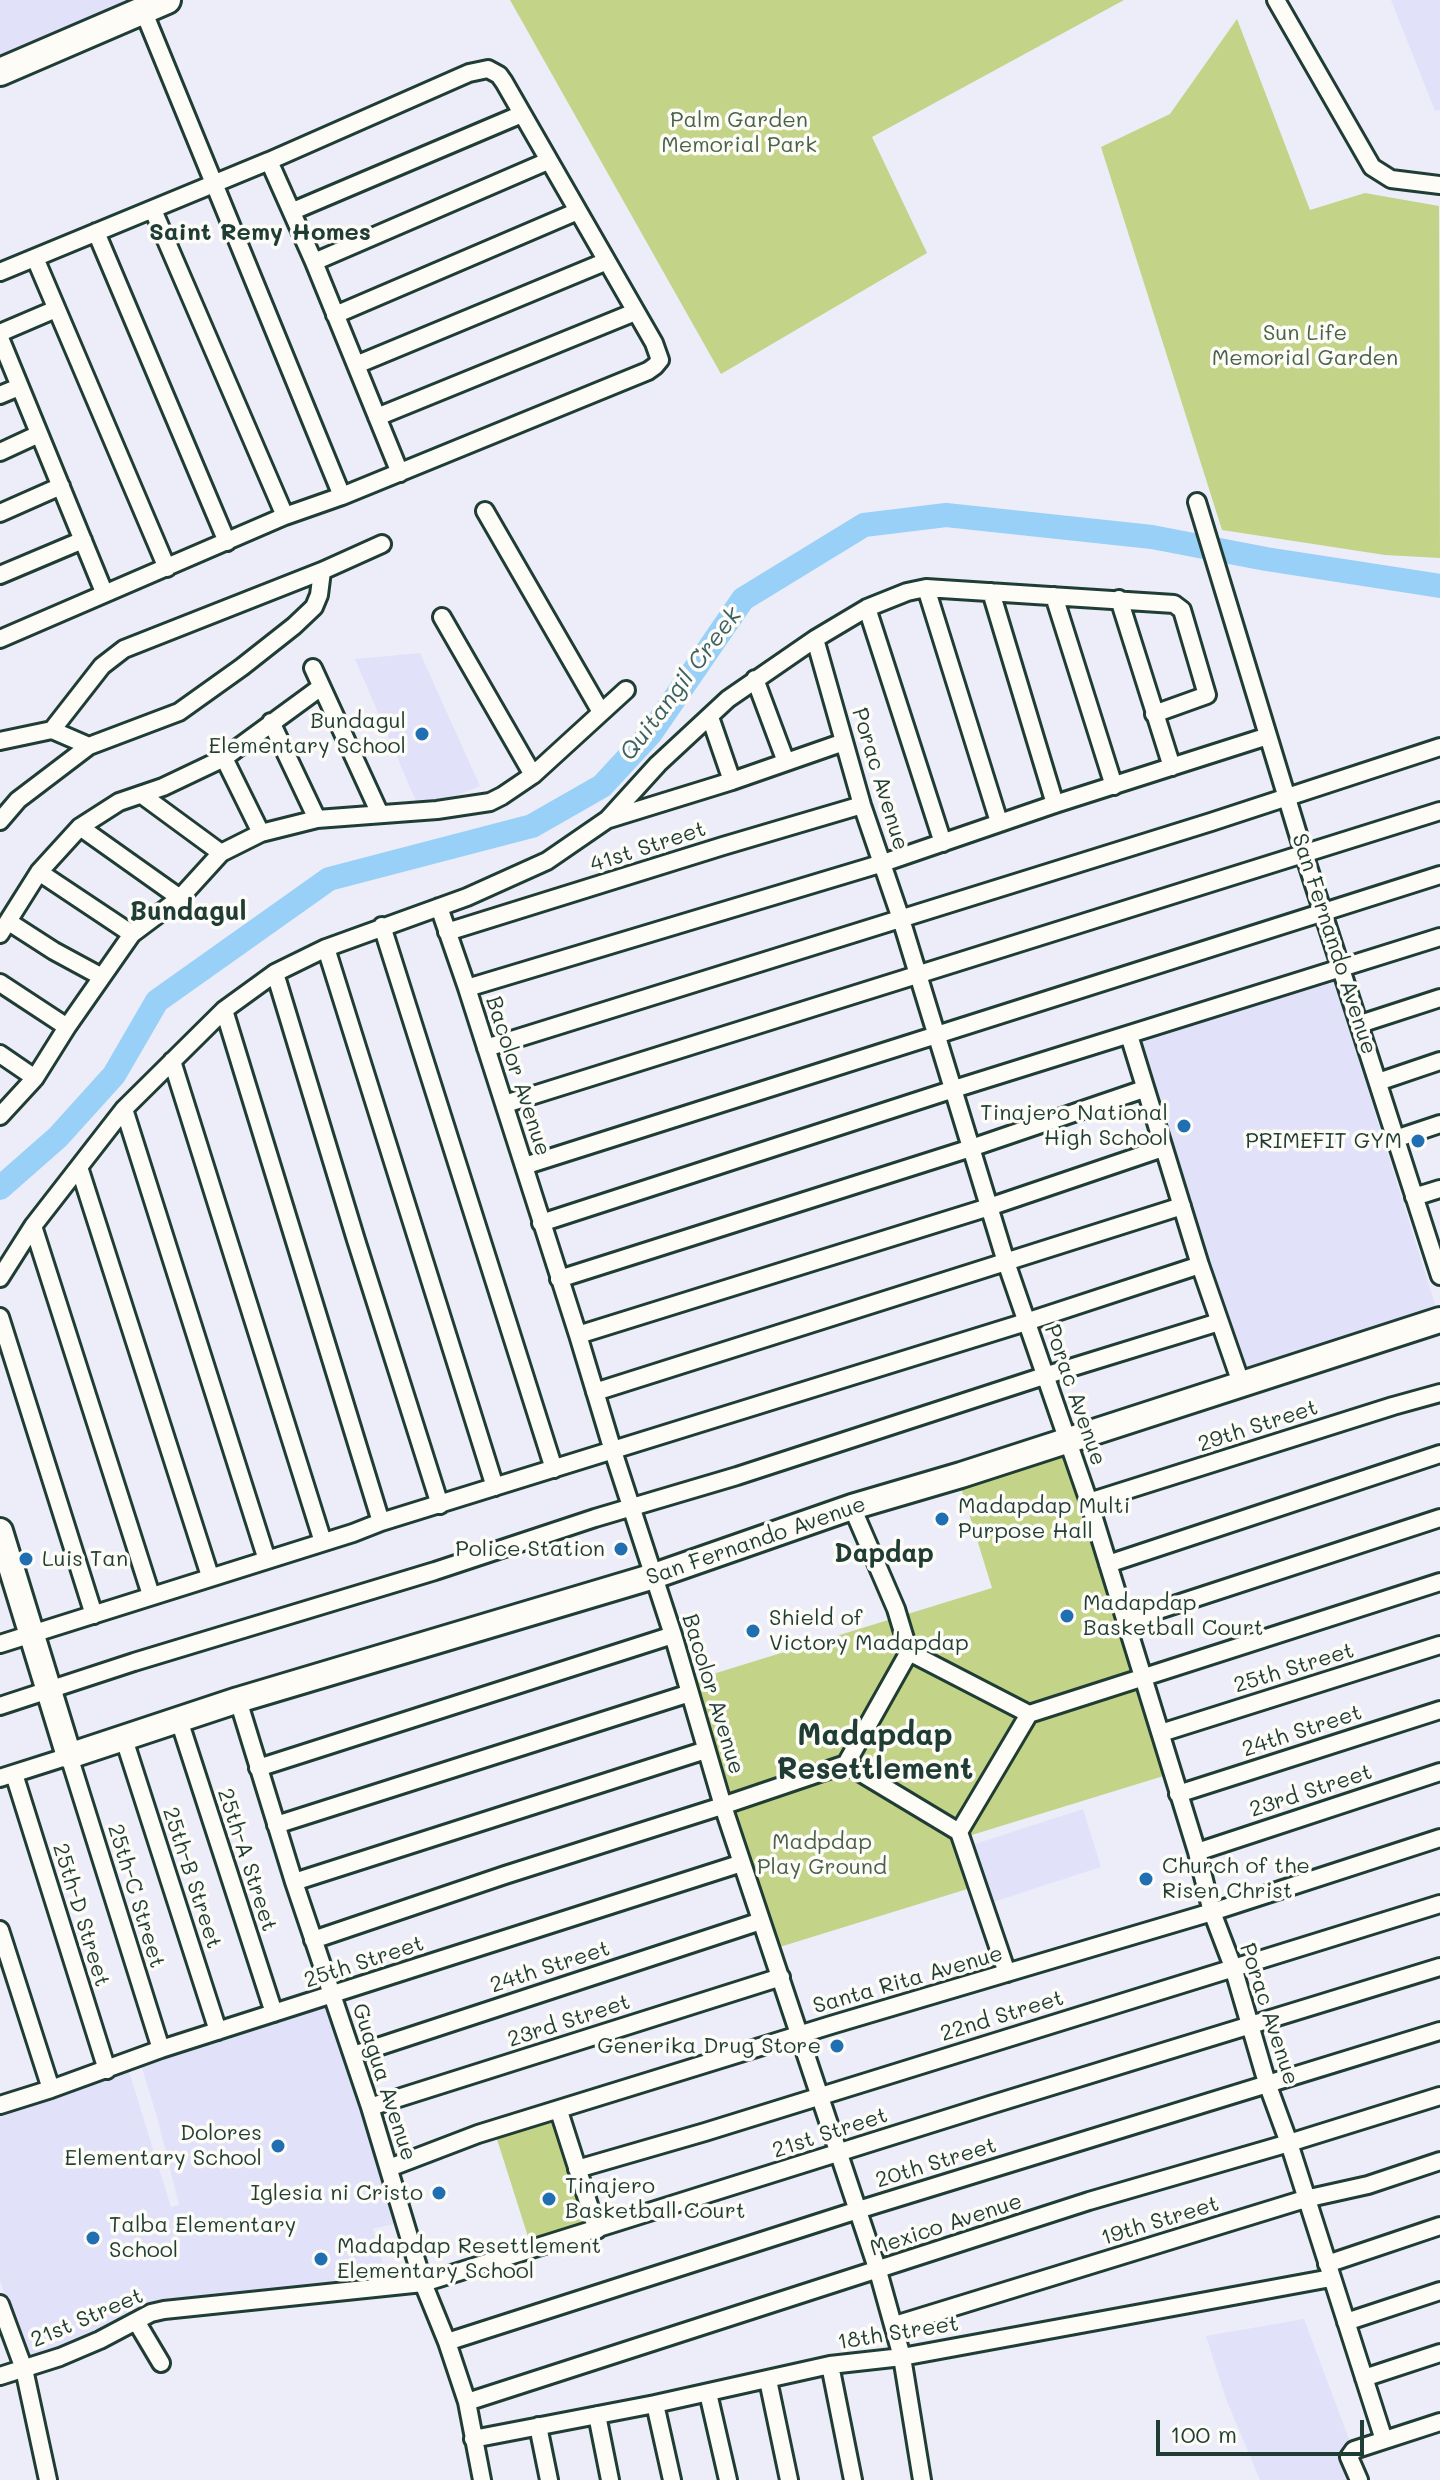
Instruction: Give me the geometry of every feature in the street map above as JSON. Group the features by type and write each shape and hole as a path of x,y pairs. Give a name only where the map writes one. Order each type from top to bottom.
{"main road":[{"path":"0,72 167,0"},
{"name":"San Fernando Avenue","path":"69,1756 238,1700 654,1576 852,1507 1440,1320"},
{"path":"0,1531 7,1576 32,1634 69,1756"}],"street":[{"path":"1276,0 1372,167 1391,179 1440,185"},
{"path":"143,10 342,496"},
{"path":"0,272 482,69 493,70 522,114 660,354 655,366 400,473 285,516 0,639"},
{"path":"293,211 522,114"},
{"path":"269,161 293,211 400,473"},
{"path":"314,262 548,161"},
{"path":"153,210 285,516"},
{"path":"335,315 578,211"},
{"path":"96,232 227,542"},
{"path":"35,258 167,568"},
{"path":"356,365 607,261"},
{"path":"56,309 0,335 104,592"},
{"path":"377,417 635,312"},
{"path":"0,395 19,387"},
{"path":"0,452 39,434"},
{"path":"0,513 61,486"},
{"name":"San Fernando Avenue","path":"1197,502 1395,1139 1437,1252 1440,1276"},
{"path":"485,511 601,712"},
{"path":"0,575 83,540"},
{"path":"52,730 102,666 124,649 382,544"},
{"path":"0,821 18,800 89,746 179,712 221,683 311,610 319,595 322,571"},
{"path":"926,588 999,822"},
{"path":"0,1278 33,1226 124,1109 224,1010 275,973 326,948 529,871 608,819 658,764 728,699 815,639 867,608 926,588 1169,603 1182,610 1207,695 1154,714"},
{"path":"991,592 1055,804"},
{"path":"1054,596 1114,786"},
{"path":"1119,599 1172,767"},
{"path":"867,608 943,843"},
{"path":"442,617 533,775"},
{"name":"Porac Avenue","path":"815,639 862,805 901,919 1006,1262 1089,1502 1197,1852 1212,1912 1233,1967 1267,2083 1384,2440"},
{"path":"313,668 380,814"},
{"path":"755,679 786,762"},
{"path":"102,977 4,928 39,872 80,827 106,808 186,777 224,758 321,687"},
{"path":"0,1116 35,1078 132,934 180,898 221,853 261,833 317,819 437,810 490,802 533,775 626,690"},
{"path":"710,717 732,781"},
{"path":"271,722 317,819"},
{"path":"0,741 52,730 89,746"},
{"path":"467,988 883,863 999,822 1268,736"},
{"path":"608,819 844,742"},
{"path":"486,1048 1211,822 1440,747"},
{"path":"224,758 261,833"},
{"path":"142,795 221,853"},
{"name":"41st Street","path":"447,932 862,805"},
{"path":"505,1104 1440,811"},
{"path":"80,827 180,898"},
{"path":"39,872 132,934"},
{"path":"524,1166 1440,875"},
{"name":"Bacolor Avenue","path":"439,907 505,1104 673,1635 723,1806 895,2325 922,2480"},
{"path":"382,926 554,1469"},
{"path":"541,1223 954,1089 1440,937"},
{"path":"326,948 495,1487"},
{"path":"275,973 440,1505"},
{"path":"0,983 67,1027"},
{"path":"1360,1024 1440,998"},
{"path":"224,1010 381,1522"},
{"path":"1129,1035 1200,1265 1241,1383"},
{"path":"0,1054 35,1078"},
{"path":"172,1061 323,1542"},
{"path":"1378,1082 1440,1061"},
{"path":"559,1279 971,1148 1144,1089"},
{"path":"124,1109 267,1560"},
{"path":"1395,1139 1440,1124"},
{"path":"578,1335 989,1207 1163,1148"},
{"path":"79,1167 210,1576"},
{"path":"1414,1197 1440,1189"},
{"path":"595,1392 1182,1206"},
{"path":"33,1226 151,1595"},
{"path":"0,1644 1200,1265"},
{"path":"0,1317 94,1615"},
{"path":"0,1706 1219,1322"},
{"name":"29th Street","path":"1089,1502 1440,1393"},
{"path":"1108,1564 1440,1454"},
{"path":"852,1507 896,1609 909,1652 1029,1714"},
{"path":"1125,1621 1440,1518"},
{"path":"959,1832 1029,1714 1440,1582"},
{"path":"258,1768 673,1635"},
{"name":"25th Street","path":"1161,1733 1440,1645"},
{"path":"313,1940 846,1764 909,1652"},
{"path":"276,1825 690,1693"},
{"name":"Guagua Avenue","path":"238,1700 294,1882 370,2107 423,2283 467,2402 482,2480"},
{"name":"24th Street","path":"1178,1794 1440,1710"},
{"name":"25th-A Street","path":"179,1720 274,2013"},
{"name":"25th-B Street","path":"124,1739 218,2031"},
{"path":"294,1882 706,1750"},
{"name":"San Fernando Avenue","path":"7,1776 69,1756"},
{"name":"25th-C Street","path":"69,1756 161,2049"},
{"path":"846,1764 959,1832 1007,1973"},
{"name":"23rd Street","path":"1197,1852 1440,1772"},
{"name":"25th-D Street","path":"7,1776 107,2070"},
{"name":"Santa Rita Avenue","path":"389,2168 478,2134 1212,1912 1440,1838"},
{"name":"25th Street","path":"0,2105 161,2049 742,1863"},
{"name":"22nd Street","path":"577,2169 1440,1904"},
{"name":"24th Street","path":"353,2055 761,1921"},
{"path":"0,1930 51,2089"},
{"name":"21st Street","path":"0,2376 60,2357 164,2310 423,2283 1440,1967"},
{"name":"23rd Street","path":"370,2107 781,1977"},
{"name":"20th Street","path":"447,2342 858,2210 1440,2031"},
{"name":"Mexico Avenue","path":"467,2402 1089,2201 1440,2096"},
{"path":"559,2111 597,2230"},
{"name":"19th Street","path":"895,2325 1305,2199 1368,2185 1440,2161"},
{"name":"18th Street","path":"473,2439 655,2404 830,2365 902,2357 1329,2271 1440,2226"},
{"path":"1346,2322 1440,2291"},
{"path":"0,2304 24,2369 48,2480"},
{"path":"136,2321 161,2363"},
{"path":"1364,2378 1440,2353"},
{"path":"830,2365 853,2480"},
{"path":"768,2380 789,2480"},
{"path":"708,2393 728,2480"},
{"path":"655,2404 672,2480"},
{"path":"597,2415 610,2480"},
{"path":"1359,2480 1350,2462 1350,2453 1440,2422"},
{"path":"538,2426 549,2480"}],"shaded area":[{"path":"0,0 132,0 0,57"},
{"path":"1391,0 1440,0 1440,110 1435,111"},
{"name":"Bundagul Elementary School","path":"420,653 480,786 444,801 418,806 355,659"},
{"path":"1334,982 1439,1317 1242,1378 1137,1042"},
{"path":"1083,1809 1101,1867 993,1902 975,1844"},
{"path":"328,2000 402,2222 373,2229 386,2275 271,2291 169,2300 30,2362 0,2281 0,2107 127,2065 171,2207 179,2205 139,2058"},
{"path":"1304,2319 1350,2442 1345,2455 1356,2480 1260,2480 1226,2399 1206,2336"}],"green space":[{"name":"Palm Garden Memorial Park","path":"510,0 1124,0 872,137 927,253 721,374"},
{"name":"Sun Life Memorial Garden","path":"1237,19 1310,210 1365,193 1439,206 1440,558 1385,555 1222,530 1101,147 1170,114"},
{"name":"Madpdap Play Ground","path":"1068,1444 1170,1774 962,1838 977,1886 770,1950 687,1682 992,1588 958,1478"},
{"name":"Tinajero Basketball Court","path":"555,2114 591,2227 531,2246 495,2133"}],"waterway":[{"name":"Quitangil Creek","path":"0,1188 58,1137 114,1075 157,1001 329,879 532,826 602,786 651,733 743,599 864,525 946,515 1152,537 1266,559 1440,586"}],"place":[{"name":"Bundagul Elementary School","path":"422,734"},
{"name":"Tinajero National High School","path":"1184,1126"},
{"name":"PRIMEFIT GYM","path":"1418,1141"},
{"name":"Madapdap Multi Purpose Hall","path":"942,1519"},
{"name":"Police Station","path":"621,1549"},
{"name":"Luis Tan","path":"26,1559"},
{"name":"Madapdap Basketball Court","path":"1067,1616"},
{"name":"Shield of Victory Madapdap","path":"753,1631"},
{"name":"Church of the Risen Christ","path":"1146,1879"},
{"name":"Generika Drug Store","path":"837,2046"},
{"name":"Dolores Elementary School","path":"278,2146"},
{"name":"Iglesia ni Cristo","path":"439,2193"},
{"name":"Tinajero Basketball Court","path":"549,2199"},
{"name":"Talba Elementary School","path":"93,2238"},
{"name":"Madapdap Resettlement Elementary School","path":"321,2259"}],"district":[{"name":"Saint Remy Homes","path":"260,233"},
{"name":"Bundagul","path":"188,912"},
{"name":"Dapdap","path":"884,1554"},
{"name":"Madapdap Resettlement","path":"875,1753"}]}
